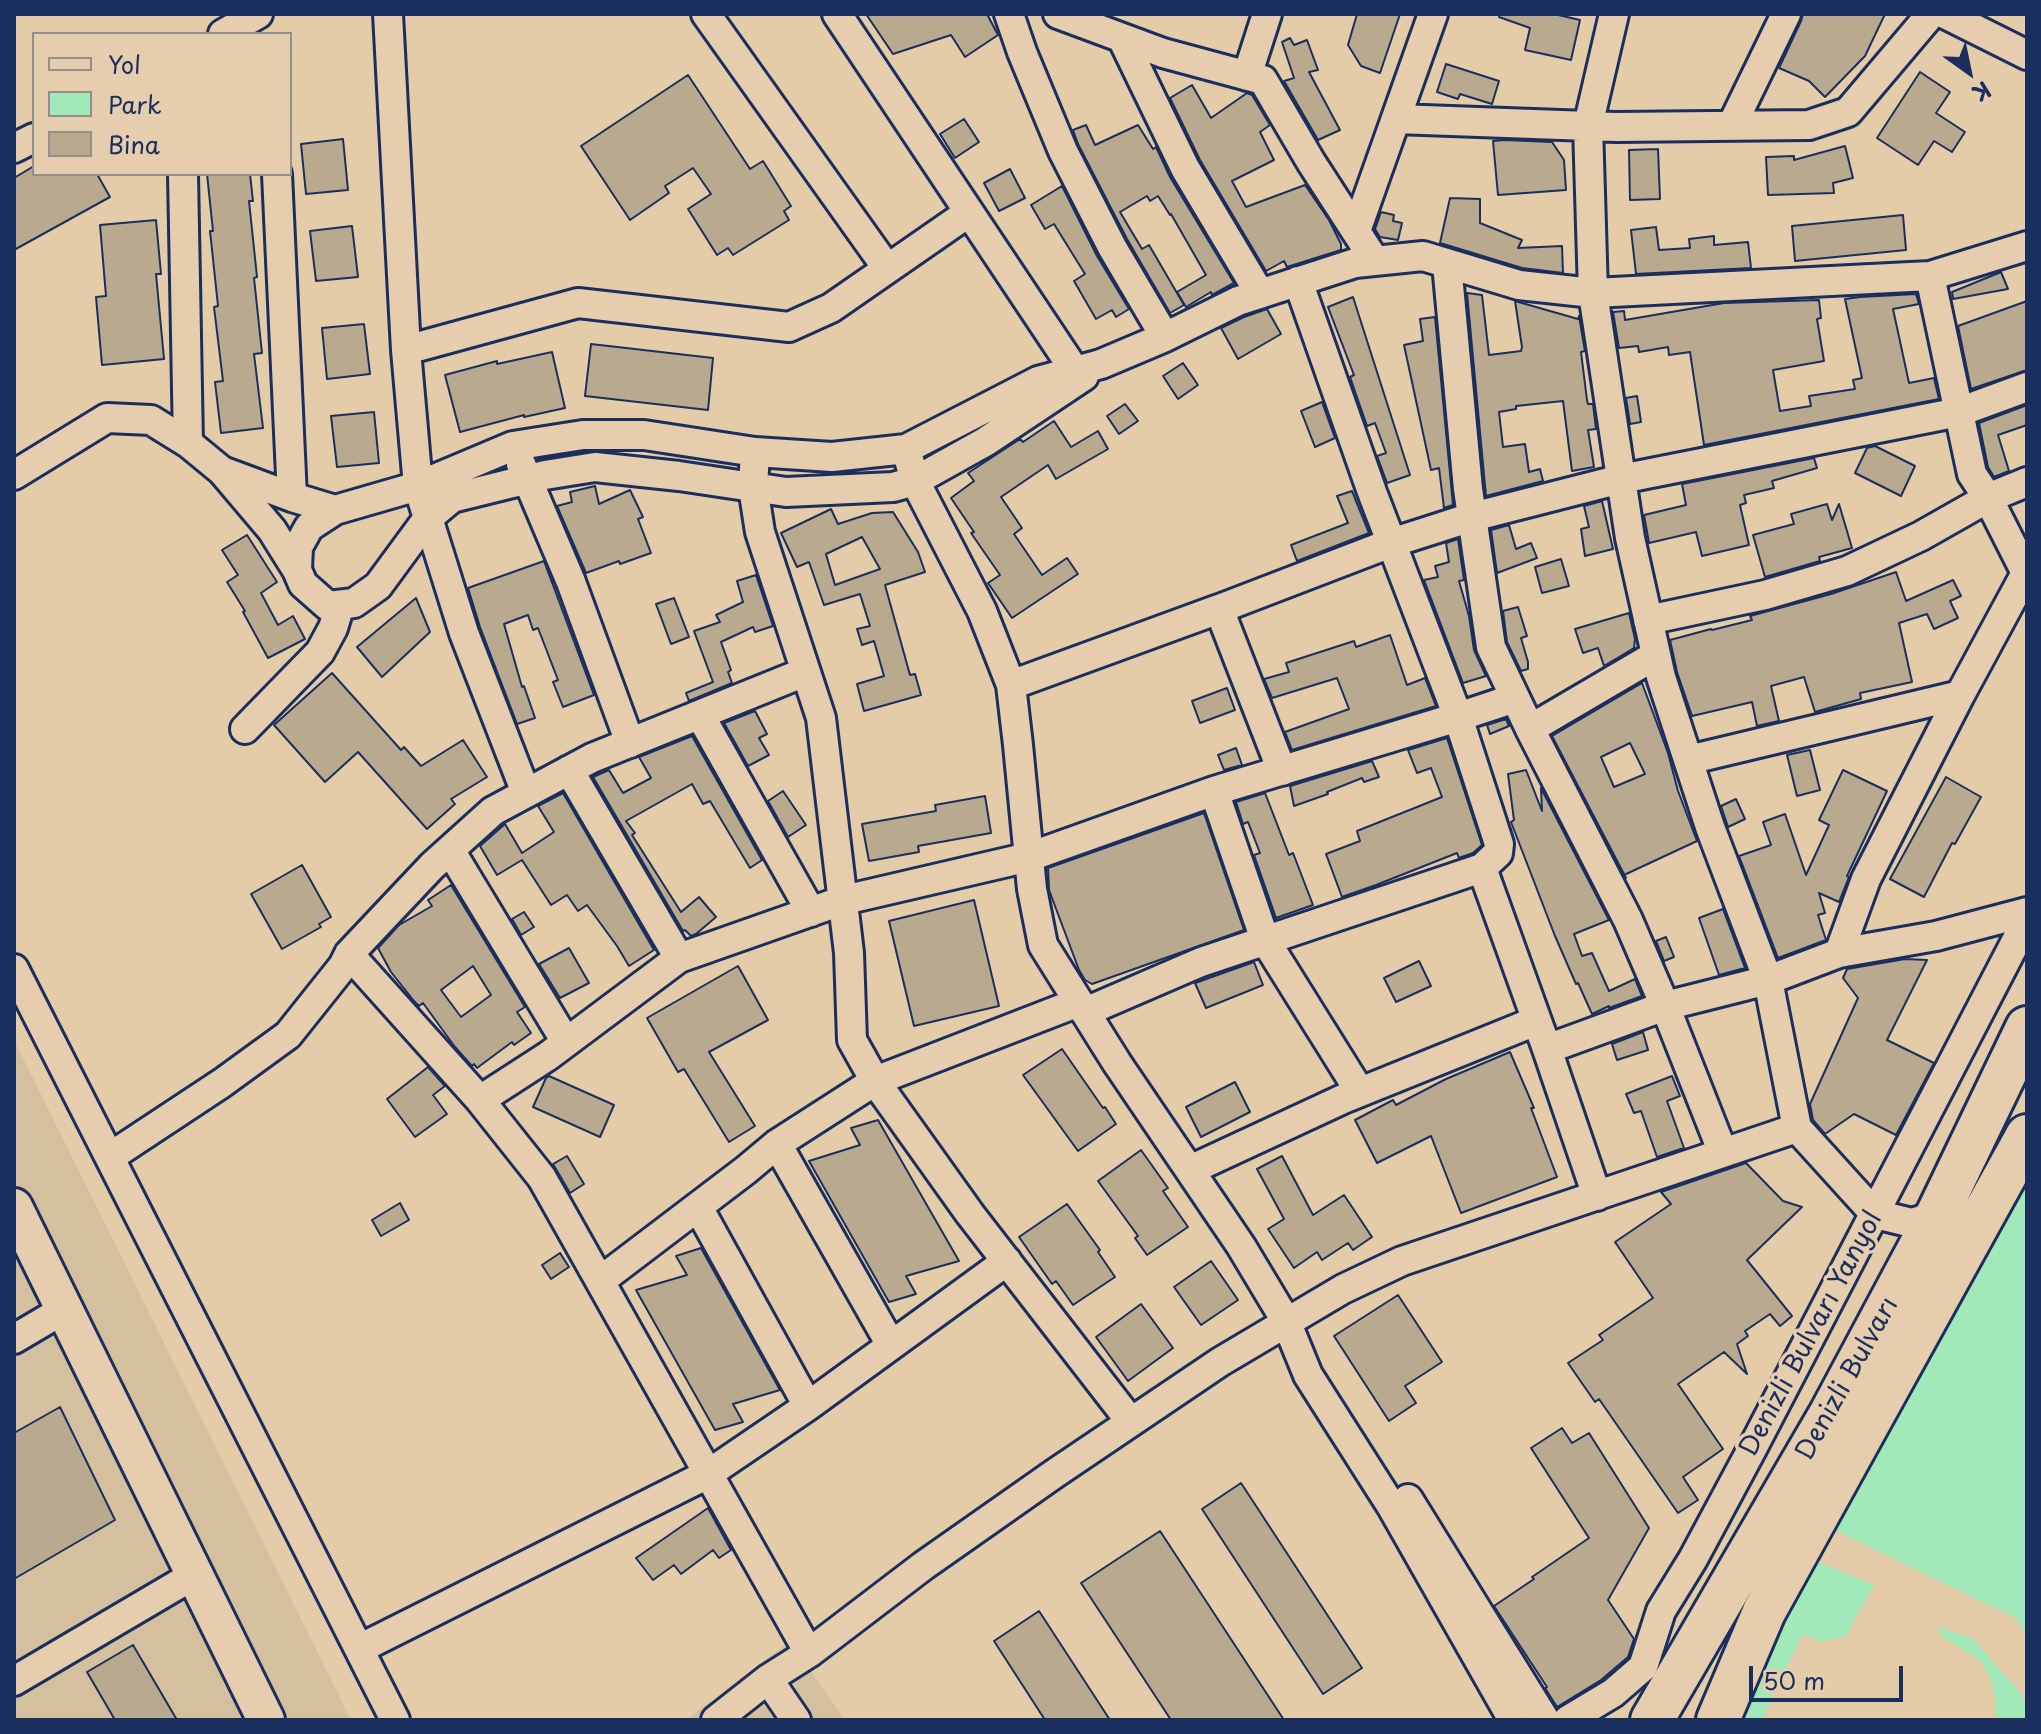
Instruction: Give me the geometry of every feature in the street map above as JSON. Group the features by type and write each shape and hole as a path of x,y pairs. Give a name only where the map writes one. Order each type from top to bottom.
{"highway":[{"name":"Denizli Bulvarı","path":"1652,1720 1831,1413 1937,1215 2027,1028"},
{"name":"Denizli Bulvarı","path":"1718,1720 1764,1612 2027,1136"}],"main road":[{"path":"14,1207 266,1720"}],"street":[{"path":"226,32 258,14"},
{"path":"388,14 406,350 418,486 464,633 526,793"},
{"path":"706,14 887,268"},
{"path":"837,14 968,213 1088,368"},
{"path":"1009,14 1063,151 1112,247 1165,337"},
{"path":"1058,14 1113,28 1163,53 1263,80 1375,261"},
{"path":"1247,76 1267,14"},
{"path":"1356,231 1433,14"},
{"path":"1614,14 1588,126 1593,293 1630,538 1661,677 1710,827 1768,980 1797,1128 1875,1214 1912,1223 1937,1215"},
{"path":"1732,125 1786,14"},
{"path":"1396,119 1588,126 1809,125 1848,112 1931,14"},
{"path":"1945,14 2027,55"},
{"path":"1113,28 1185,168 1260,294"},
{"path":"14,148 32,139"},
{"path":"183,176 188,443"},
{"path":"277,176 292,497"},
{"path":"406,350 578,303 789,327 831,308 968,213"},
{"path":"297,570 298,547 309,527 335,510 418,486 513,446 583,435 644,435 755,452 832,457 906,449 1038,381 1088,368 1165,337 1238,301 1355,263 1423,256 1519,285 1593,293 1930,276 2027,246"},
{"path":"1447,264 1472,517 1491,647 1628,920 1723,1153"},
{"path":"1839,953 1866,879 2026,573 1988,498 1972,474 1930,276"},
{"path":"600,1281 777,1144 875,1081 1201,962 1482,868 1498,853 1499,844 1458,717 1391,543 1298,281"},
{"path":"16,468 107,418 151,420 188,443 222,471 272,530 303,584 328,606 340,605 354,603 378,586 428,518 452,498 545,475 595,467 786,492 893,487 915,481 985,442 1088,368"},
{"path":"1011,685 1391,543 1472,517 1621,479 1959,412 2027,387"},
{"path":"513,446 571,582 630,743"},
{"path":"906,449 915,481 982,611 1011,685 1032,889 1043,945 1117,1063 1241,1246 1286,1321 1308,1375 1392,1507 1513,1720"},
{"path":"755,452 753,487 760,532 821,718 844,900 852,1040 875,1081 970,1214 1131,1422"},
{"path":"222,471 335,510"},
{"path":"1648,620 1765,595 1847,571 1921,536 1988,498 2027,482"},
{"path":"245,729 320,652 333,628 340,605"},
{"path":"1219,609 1282,771"},
{"path":"1530,729 1656,655"},
{"path":"110,1157 288,1035 343,966 349,954 432,866 493,811 592,758 805,672"},
{"path":"1688,760 1960,695"},
{"path":"480,1100 566,1042 679,958 844,900 1029,857 1214,791 1515,698"},
{"path":"700,715 811,912"},
{"path":"569,770 679,958"},
{"path":"1214,791 1265,940 1360,1092"},
{"path":"450,850 566,1042"},
{"path":"1482,868 1597,1196"},
{"path":"1547,1049 1665,1006 1768,980 1839,953 1936,936 2027,912"},
{"name":"Denizli Bulvarı Yanyol","path":"1568,1720 1613,1693 1643,1667 1661,1611 1723,1504 2027,920"},
{"path":"349,954 480,1100 542,1178 809,1653"},
{"path":"14,969 395,1720"},
{"path":"1190,1170 1360,1092 1536,1021"},
{"path":"716,1720 923,1566 1131,1422 1220,1362 1343,1289 1402,1261 1797,1128"},
{"path":"777,1144 891,1345"},
{"path":"698,1207 808,1406"},
{"path":"359,1649 708,1474 808,1406 1007,1261"},
{"path":"14,1339 63,1310"},
{"path":"1286,1321 1326,1366 1545,1720"},
{"path":"14,1681 194,1575"},
{"path":"768,1679 796,1720"}],"shaded area":[{"path":"14,1040 351,1720 14,1720"},
{"path":"790,1641 845,1720 686,1720"}],"green space":[{"path":"2027,1157 2027,1637 2016,1618 1826,1526"},
{"path":"1807,1557 1874,1585 1846,1636 1820,1642 1803,1634 1762,1720 1741,1720 1744,1718"},
{"path":"1937,1626 1974,1640 2022,1695 2027,1704 2025,1720 1996,1716 1993,1684 1981,1661 1944,1638"}],"building":[{"path":"866,14 987,14 998,35 965,57 951,35 893,54"},
{"path":"1357,14 1400,14 1380,73 1361,66 1348,45"},
{"path":"1500,14 1554,14 1580,20 1571,60 1525,50 1530,28 1499,17"},
{"path":"1803,14 1885,14 1865,56 1825,97 1809,81 1779,68"},
{"path":"1290,38 1294,45 1307,40 1318,70 1309,72 1340,130 1318,140 1284,81 1294,78 1282,42"},
{"path":"1446,64 1499,81 1492,104 1460,94 1458,99 1437,92"},
{"path":"1920,72 1950,92 1936,113 1965,132 1952,152 1934,141 1918,165 1877,138"},
{"path":"688,75 750,169 763,161 791,206 784,211 789,220 733,255 728,248 717,255 688,209 711,194 693,168 665,186 669,193 630,220 581,146"},
{"path":"1192,85 1211,118 1247,93 1252,95 1270,125 1260,132 1274,160 1232,181 1246,207 1305,185 1329,220 1341,250 1287,267 1284,261 1266,271 1200,160 1170,98"},
{"path":"964,119 979,142 955,158 940,134"},
{"path":"1086,125 1095,145 1138,125 1153,149 1156,147 1170,177 1234,283 1186,307 1177,292 1206,275 1158,196 1150,201 1147,196 1120,212 1142,249 1149,245 1184,305 1170,313 1078,144 1073,130"},
{"path":"343,139 348,190 306,194 301,144"},
{"path":"1493,141 1552,142 1564,160 1566,190 1498,195"},
{"path":"1845,146 1853,178 1833,183 1834,193 1768,195 1766,157 1794,156 1794,160"},
{"path":"1658,149 1660,199 1630,200 1629,150"},
{"path":"32,167 32,176 98,176 110,197 14,250 14,178"},
{"path":"1010,169 1025,198 999,211 984,183"},
{"path":"207,176 250,176 253,201 249,201 257,277 254,278 262,353 254,354 263,428 221,433 215,382 223,381 214,307 218,306 210,231 213,231"},
{"path":"1062,186 1097,256 1129,309 1116,317 1112,310 1096,319 1074,281 1085,274 1054,224 1045,229 1031,205"},
{"path":"1450,198 1480,199 1480,223 1522,240 1518,248 1562,246 1563,273 1522,268 1440,243"},
{"path":"1381,212 1394,215 1393,221 1402,223 1398,240 1380,237 1375,229"},
{"path":"1903,215 1906,250 1795,261 1792,226"},
{"path":"156,220 161,274 156,274 164,359 102,365 96,297 106,296 100,225"},
{"path":"352,226 358,277 316,281 310,231"},
{"path":"1656,227 1659,250 1690,248 1689,239 1714,236 1714,245 1748,242 1751,268 1636,274 1631,230"},
{"path":"2001,272 2008,289 1953,299 1952,292"},
{"path":"1467,293 1482,295 1489,355 1521,351 1515,301 1578,319 1579,316 1585,351 1581,352 1587,400 1588,404 1593,404 1596,429 1588,430 1594,467 1572,471 1563,401 1516,406 1516,409 1499,412 1503,447 1525,444 1529,472 1540,469 1543,481 1486,496"},
{"path":"1916,294 1919,304 1893,309 1909,383 1934,378 1939,399 1704,445 1690,352 1669,355 1668,347 1639,352 1638,346 1619,348 1613,312 1624,311 1625,320 1724,303 1819,300 1821,318 1817,319 1824,361 1773,370 1780,411 1811,406 1809,396 1855,389 1853,380 1862,378 1845,299"},
{"path":"1353,297 1410,475 1387,483 1377,456 1386,453 1375,423 1367,426 1350,377 1354,375 1328,307"},
{"path":"2027,301 2027,370 1971,389 1958,326"},
{"path":"1267,309 1281,334 1238,359 1221,328"},
{"path":"1435,317 1453,505 1444,508 1439,468 1431,470 1404,345 1423,341 1420,319"},
{"path":"364,324 370,374 327,379 322,328"},
{"path":"591,344 713,358 708,410 585,396"},
{"path":"552,352 565,408 460,432 445,375 497,361 497,364"},
{"path":"1183,363 1198,385 1178,399 1163,376"},
{"path":"1637,396 1641,422 1630,424 1626,398"},
{"path":"1322,402 1335,438 1315,447 1301,411"},
{"path":"1125,404 1138,421 1119,434 1107,416"},
{"path":"2027,405 2027,425 1998,435 2009,471 1994,477 1988,467 1979,423"},
{"path":"374,412 379,463 337,467 331,416"},
{"path":"1054,421 1071,447 1098,431 1108,449 1056,479 1048,465 1001,497 1022,528 1014,534 1042,575 1067,558 1078,574 1012,618 988,583 1000,575 951,498 974,481 968,473"},
{"path":"1875,446 1915,466 1901,496 1855,473 1867,448"},
{"path":"1814,458 1817,468 1772,481 1774,488 1744,495 1746,503 1740,505 1749,545 1702,556 1696,532 1649,543 1644,515 1686,505 1682,484"},
{"path":"595,486 599,504 630,490 643,517 638,519 651,553 586,573 557,506 572,502 570,492"},
{"path":"1352,491 1369,533 1297,561 1291,545 1348,523 1337,496"},
{"path":"1602,501 1613,549 1585,556 1581,529 1589,527 1584,506"},
{"path":"1827,504 1832,520 1839,504 1852,548 1765,577 1753,535 1794,524 1791,514"},
{"path":"831,509 838,524 872,513 893,512 918,552 925,572 885,585 910,675 915,674 921,695 864,711 857,684 884,676 874,641 862,645 857,629 870,626 860,594 824,605 809,562 797,567 781,533","holes":["862,537 880,569 835,585 826,554"]},
{"path":"1509,525 1516,549 1531,543 1537,558 1497,573 1491,530"},
{"path":"247,535 277,582 261,593 278,625 293,616 305,639 268,658 227,582 238,575 222,550"},
{"path":"1458,539 1464,580 1459,581 1474,650 1486,676 1463,683 1424,580 1438,577 1435,566 1449,562 1446,543"},
{"path":"1561,559 1569,586 1542,593 1535,567"},
{"path":"544,561 594,695 563,707 553,682 558,680 538,628 533,630 528,615 504,624 522,687 535,718 517,724 468,588"},
{"path":"1896,572 1906,601 1953,580 1961,596 1950,601 1958,618 1934,629 1927,614 1899,623 1912,682 1860,693 1861,699 1815,712 1804,677 1771,686 1779,721 1757,726 1752,702 1692,716 1670,640 1752,620 1750,616"},
{"path":"756,575 773,626 755,632 753,627 721,642 731,670 728,672 732,683 689,701 686,693 713,682 694,631 720,622 716,615 743,602 737,581"},
{"path":"416,598 430,632 382,677 357,647"},
{"path":"674,598 689,637 671,644 656,604"},
{"path":"1518,607 1527,636 1521,638 1528,669 1521,671 1507,642 1503,611"},
{"path":"1629,613 1634,648 1604,666 1598,648 1583,653 1575,629"},
{"path":"1390,635 1407,685 1425,678 1436,706 1292,750 1285,732 1349,709 1337,678 1272,698 1264,679 1289,672 1286,663 1354,641 1356,647"},
{"path":"332,673 401,750 404,747 421,766 463,740 487,777 451,799 455,804 427,829 358,752 325,782 274,725"},
{"path":"1642,683 1697,841 1624,875 1552,736","holes":["1630,743 1645,774 1614,787 1601,757"]},
{"path":"1227,688 1235,710 1200,723 1192,701"},
{"path":"755,711 767,734 759,738 769,755 748,766 724,723"},
{"path":"1506,719 1509,726 1490,734 1487,725"},
{"path":"692,736 762,860 750,868 710,801 703,804 692,784 626,821 681,912 699,897 716,917 691,936 683,931 593,777 609,770 623,793 651,778 639,757"},
{"path":"1447,738 1482,845 1473,853 1459,858 1457,853 1342,897 1326,854 1360,841 1357,831 1442,797 1431,768 1417,773 1408,750"},
{"path":"1236,748 1242,765 1224,770 1218,755"},
{"path":"1810,750 1820,790 1797,796 1787,755"},
{"path":"1372,761 1379,777 1364,782 1362,778 1294,806 1290,786"},
{"path":"1526,770 1542,811 1541,788 1609,920 1574,934 1582,956 1592,953 1609,991 1635,979 1642,996 1592,1014 1576,984 1511,822 1514,820 1508,774"},
{"path":"1843,770 1887,791 1847,876 1839,902 1819,893 1825,913 1818,915 1826,940 1778,958 1739,856 1771,845 1763,822 1785,814 1806,875 1829,825 1819,820"},
{"path":"1946,777 1981,797 1955,844 1952,843 1924,897 1890,879"},
{"path":"783,791 806,825 788,837 768,801"},
{"path":"563,793 654,950 629,966 587,905 578,911 567,895 551,905 522,860 497,875 480,846 505,824 522,853 554,832 538,806"},
{"path":"1265,793 1313,905 1276,918 1254,855 1260,853 1248,822 1243,824 1236,802"},
{"path":"985,796 991,833 918,846 919,852 869,861 862,824 936,811 935,805"},
{"path":"1736,799 1745,819 1728,827 1721,806"},
{"path":"1204,813 1244,930 1092,984 1085,980 1049,890 1048,868"},
{"path":"302,865 331,917 319,924 321,927 282,949 251,894"},
{"path":"451,885 525,1007 517,1012 531,1033 514,1045 512,1042 477,1068 455,1047 423,1003 419,1006 414,1001 391,972 378,948 399,925 432,906 428,900","holes":["473,966 491,995 461,1017 441,990"]},
{"path":"974,900 999,1006 914,1026 889,921"},
{"path":"1723,909 1745,968 1719,975 1699,918"},
{"path":"524,912 534,927 521,935 512,919"},
{"path":"1666,937 1674,957 1664,961 1656,941"},
{"path":"569,948 589,983 560,998 539,964"},
{"path":"1905,959 1927,960 1887,1040 1934,1063 1896,1135 1854,1114 1825,1134 1813,1120 1810,1104 1858,998 1843,978 1847,969"},
{"path":"1419,961 1431,986 1396,1002 1384,978"},
{"path":"1254,962 1263,985 1206,1008 1195,983"},
{"path":"738,966 768,1020 709,1052 755,1126 729,1142 684,1069 678,1072 647,1018"},
{"path":"1643,1032 1648,1050 1617,1060 1612,1044"},
{"path":"1062,1049 1116,1124 1078,1151 1023,1075"},
{"path":"1510,1052 1534,1108 1531,1108 1557,1177 1461,1213 1431,1136 1377,1163 1355,1120 1393,1100 1396,1105 1446,1079"},
{"path":"428,1067 445,1086 433,1095 447,1114 415,1137 387,1099"},
{"path":"549,1076 614,1105 600,1137 533,1107"},
{"path":"1672,1076 1680,1096 1667,1101 1684,1148 1657,1157 1641,1111 1634,1113 1626,1094"},
{"path":"1235,1082 1250,1112 1201,1137 1186,1107"},
{"path":"878,1120 959,1261 906,1276 916,1294 889,1302 809,1161 860,1145 851,1128"},
{"path":"1141,1150 1168,1188 1163,1191 1188,1227 1147,1255 1135,1238 1138,1236 1098,1181"},
{"path":"567,1156 584,1184 570,1193 553,1164"},
{"path":"1282,1156 1313,1215 1344,1195 1372,1237 1353,1250 1348,1243 1322,1260 1317,1252 1294,1268 1268,1229 1284,1219 1257,1169"},
{"path":"1746,1163 1783,1201 1802,1207 1747,1260 1792,1316 1780,1326 1770,1314 1745,1331 1748,1336 1737,1344 1747,1374 1724,1352 1678,1384 1723,1449 1683,1477 1698,1500 1678,1513 1599,1399 1595,1402 1568,1363 1603,1340 1599,1335 1653,1298 1615,1242 1671,1204 1661,1192"},
{"path":"400,1203 409,1220 381,1236 372,1220"},
{"path":"1067,1204 1115,1277 1073,1305 1056,1281 1052,1284 1019,1237"},
{"path":"701,1248 780,1390 733,1404 743,1422 715,1430 636,1290 687,1275 676,1256"},
{"path":"560,1253 569,1267 551,1279 542,1265"},
{"path":"1211,1261 1238,1300 1201,1325 1174,1287"},
{"path":"1398,1295 1442,1362 1405,1386 1416,1403 1389,1421 1334,1336"},
{"path":"1141,1304 1173,1348 1128,1381 1096,1337"},
{"path":"60,1407 115,1520 14,1579 14,1433"},
{"path":"1562,1428 1572,1443 1589,1433 1649,1528 1608,1600 1634,1639 1628,1657 1601,1680 1557,1707 1494,1606 1589,1538 1531,1448"},
{"path":"1241,1483 1362,1668 1323,1694 1202,1509"},
{"path":"708,1508 731,1550 719,1558 713,1550 681,1574 674,1565 653,1580 636,1558"},
{"path":"1160,1531 1284,1720 1171,1720 1081,1583"},
{"path":"1039,1611 1110,1720 1045,1720 994,1641"},
{"path":"133,1645 177,1720 115,1720 87,1672"}]}
